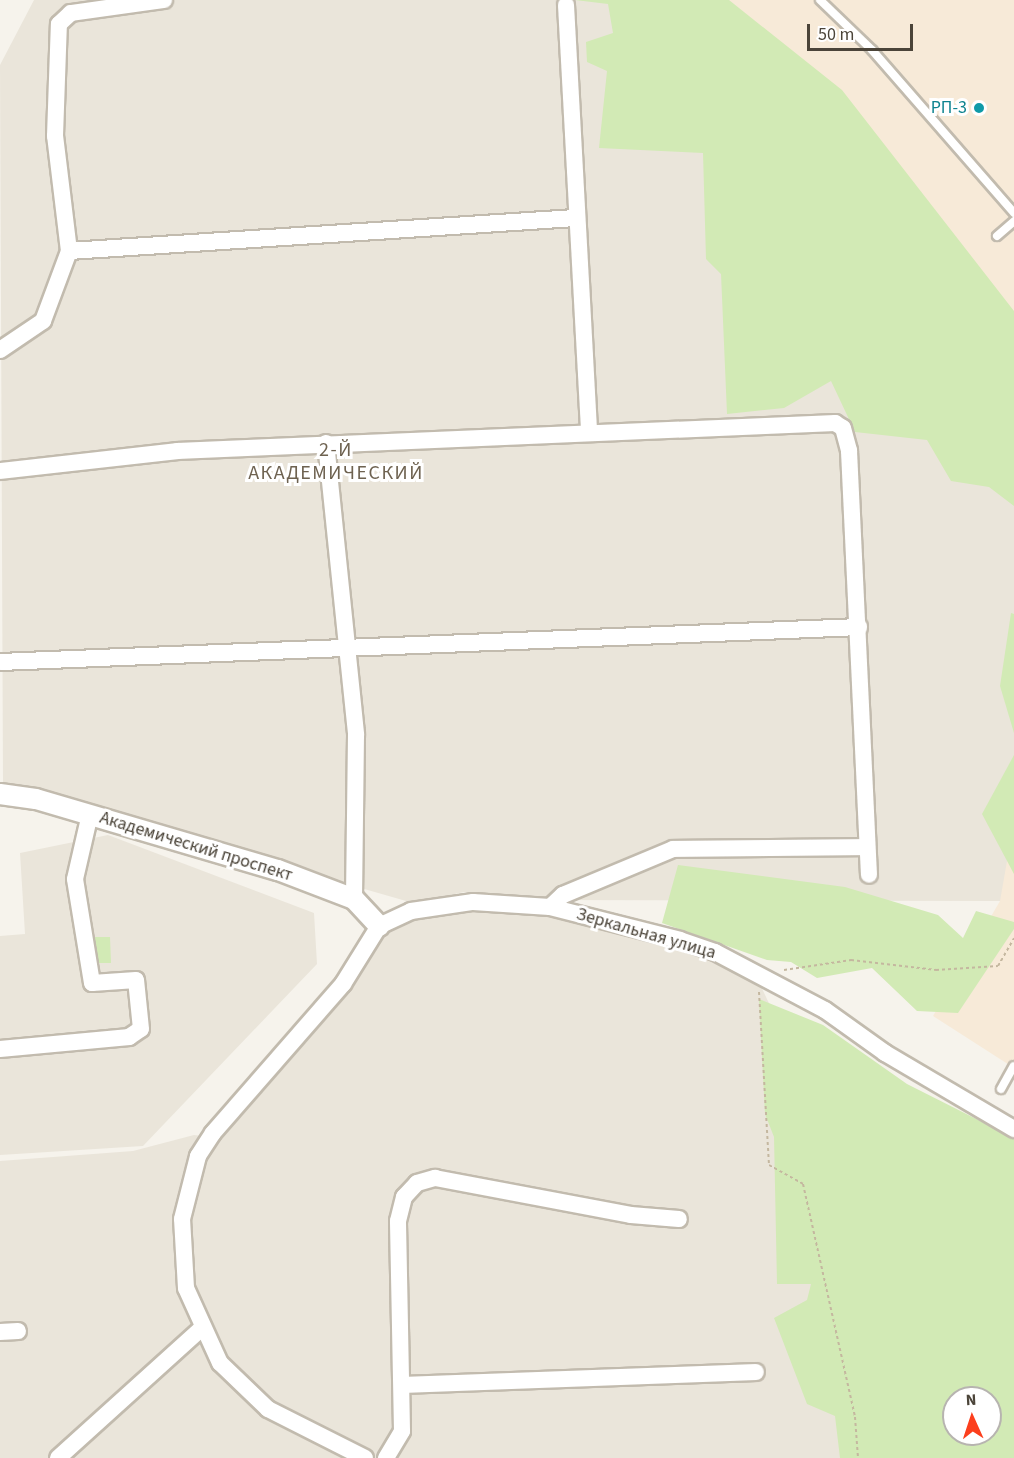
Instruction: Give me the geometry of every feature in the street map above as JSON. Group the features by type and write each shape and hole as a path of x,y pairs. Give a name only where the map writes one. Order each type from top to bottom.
{"street":[{"path":"0,350 43,321 69,251 55,136 59,24 71,13 164,0"},
{"path":"566,5 575,218 589,430"},
{"path":"69,251 575,218"},
{"path":"0,471 177,451 326,443 825,420 843,428 849,451 869,875"},
{"path":"326,443 343,649 356,735 354,899"},
{"path":"0,662 859,627"},
{"name":"Академический проспект","path":"0,794 90,814 278,870 354,899 379,926"},
{"path":"0,1050 129,1037 141,1029 136,980 92,983 75,879 90,814"},
{"path":"550,907 563,895 673,849 867,847"},
{"name":"Зеркальная улица","path":"379,926 411,911 445,905 550,907 680,940 759,974 1014,1129"},
{"path":"365,1458 268,1409 242,1389 201,1329 186,1288 182,1252 182,1219 198,1156 274,1059 343,984 379,926"},
{"path":"386,1458 402,1431 398,1221 404,1197 417,1183 435,1178 631,1215 679,1219"},
{"path":"58,1458 201,1329"},
{"path":"0,1332 18,1331"},
{"path":"402,1385 756,1372"}],"lane":[{"path":"820,0 872,50 1014,213"},
{"path":"997,236 1014,221"},
{"path":"1001,1089 1014,1066"}],"path":[{"path":"858,1458 855,1417 803,1184 769,1165 759,974 851,960 936,970 998,966 1014,938"}],"shaded area":[{"path":"34,0 658,0 1014,498 1014,824 1001,901 548,900 464,892 413,903 3,785 0,65"},
{"path":"658,0 1014,0 1014,498"},
{"path":"1014,821 1014,1068 933,1016 1000,901"},
{"path":"108,835 314,913 317,964 143,1146 0,1155 0,936 25,934 20,853"},
{"path":"465,906 548,911 681,944 757,978 784,1035 869,1458 0,1458 0,1161 133,1151 194,1135 218,1138 386,933 412,918"}],"green space":[{"path":"575,0 729,0 842,90 1014,311 1014,506 989,487 951,481 927,440 855,432 831,381 784,408 727,414 721,274 706,259 703,153 599,148 607,71 587,62 586,42 613,33 608,4"},
{"path":"1011,613 1014,614 1014,733 1000,686"},
{"path":"1014,755 1014,874 982,814"},
{"path":"678,865 845,887 938,915 963,938 976,911 1014,922 1014,929 958,1013 917,1011 872,968 817,978 791,962 767,960 662,923"},
{"path":"94,937 110,937 111,963 95,963"},
{"path":"759,999 823,1025 907,1084 1014,1138 1014,1458 840,1458 835,1416 807,1404 774,1318 807,1300 811,1284 777,1284 774,1137 765,1114"}],"place":[{"name":"РП-3","path":"979,108"}],"district":[{"name":"2-Й АКАДЕМИЧЕСКИЙ","path":"336,462"}]}
